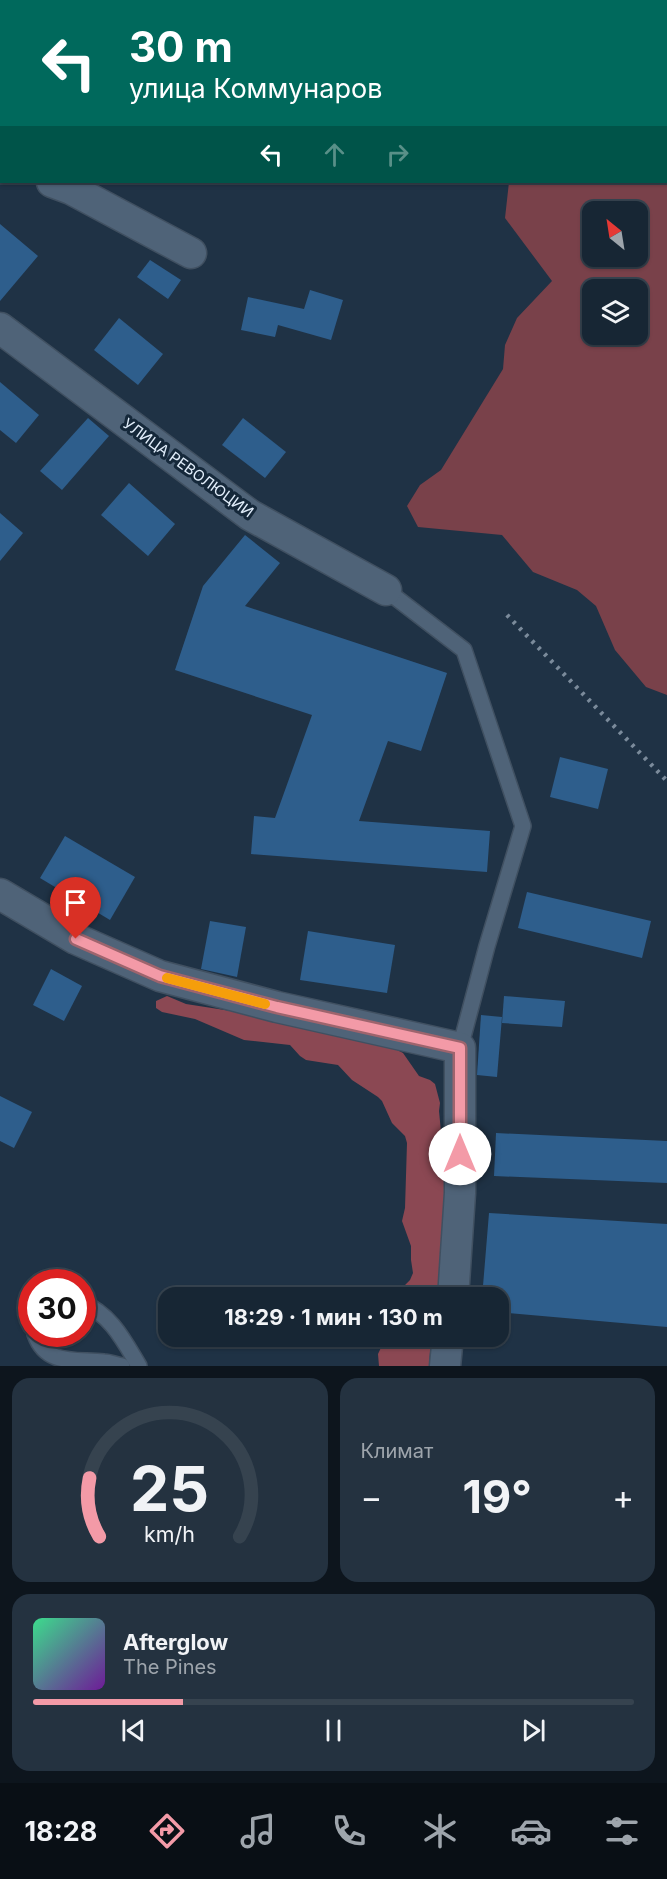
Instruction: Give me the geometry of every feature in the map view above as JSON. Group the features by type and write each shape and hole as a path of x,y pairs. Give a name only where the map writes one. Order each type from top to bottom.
{"street":[{"path":"55,183 71,189 191,253"},
{"name":"УЛИЦА РЕВОЛЮЦИИ","path":"0,328 250,515 386,590"},
{"path":"0,894 76,939 160,976 277,1007 460,1048 460,1193 454,1287"},
{"path":"445,1366 447,1347"}],"lane":[{"path":"386,590 464,650 523,826 487,946 460,1048"},
{"path":"96,1309 108,1318 139,1366"},
{"path":"42,1347 55,1357 68,1362 104,1362 122,1366"}],"shaded area":[{"path":"509,183 667,183 667,695 646,687 615,650 596,606 577,590 533,572 502,535 418,527 407,506 420,485 441,470 503,369 505,345 517,318 552,281 505,218"},
{"path":"167,996 186,1004 244,1013 349,1039 372,1037 403,1053 419,1076 435,1084 440,1103 446,1184 441,1287 403,1287 413,1273 411,1246 402,1221 405,1208 407,1143 405,1136 392,1123 382,1101 352,1080 338,1065 306,1060 290,1045 244,1040 195,1019 162,1012 156,1008 156,1001"},
{"path":"381,1347 433,1347 429,1366 379,1366 378,1354"}],"building":[{"path":"0,224 38,256 0,301"},
{"path":"150,260 181,280 168,299 137,277"},
{"path":"310,290 343,300 331,340 278,325 275,337 241,330 248,297 304,309"},
{"path":"119,318 163,354 138,385 94,350"},
{"path":"0,382 39,415 16,443 0,430"},
{"path":"88,418 109,436 62,490 40,471"},
{"path":"243,418 286,452 265,478 222,445"},
{"path":"129,483 175,524 148,556 101,515"},
{"path":"0,513 23,533 0,561"},
{"path":"245,535 280,563 245,606 447,673 421,751 388,741 359,821 490,831 487,872 251,854 254,816 275,818 312,715 175,670 203,586"},
{"path":"560,757 608,769 598,809 550,797"},
{"path":"65,836 135,877 110,920 40,878"},
{"path":"527,892 651,921 642,958 518,928"},
{"path":"210,921 246,927 237,977 201,969"},
{"path":"308,931 395,945 387,993 300,980"},
{"path":"51,969 82,986 64,1021 33,1005"},
{"path":"504,996 565,1001 562,1027 502,1023"},
{"path":"481,1015 502,1017 497,1077 477,1075"},
{"path":"0,1096 32,1112 14,1148 0,1141"},
{"path":"496,1133 667,1141 667,1183 494,1176"},
{"path":"489,1213 667,1224 667,1327 509,1313 509,1287 483,1287"}],"railway":[{"path":"507,615 667,781"}],"slow traffic":[{"path":"167,978 265,1004"}],"route":[{"path":"76,939 160,976 277,1007 460,1048 460,1154"}]}
